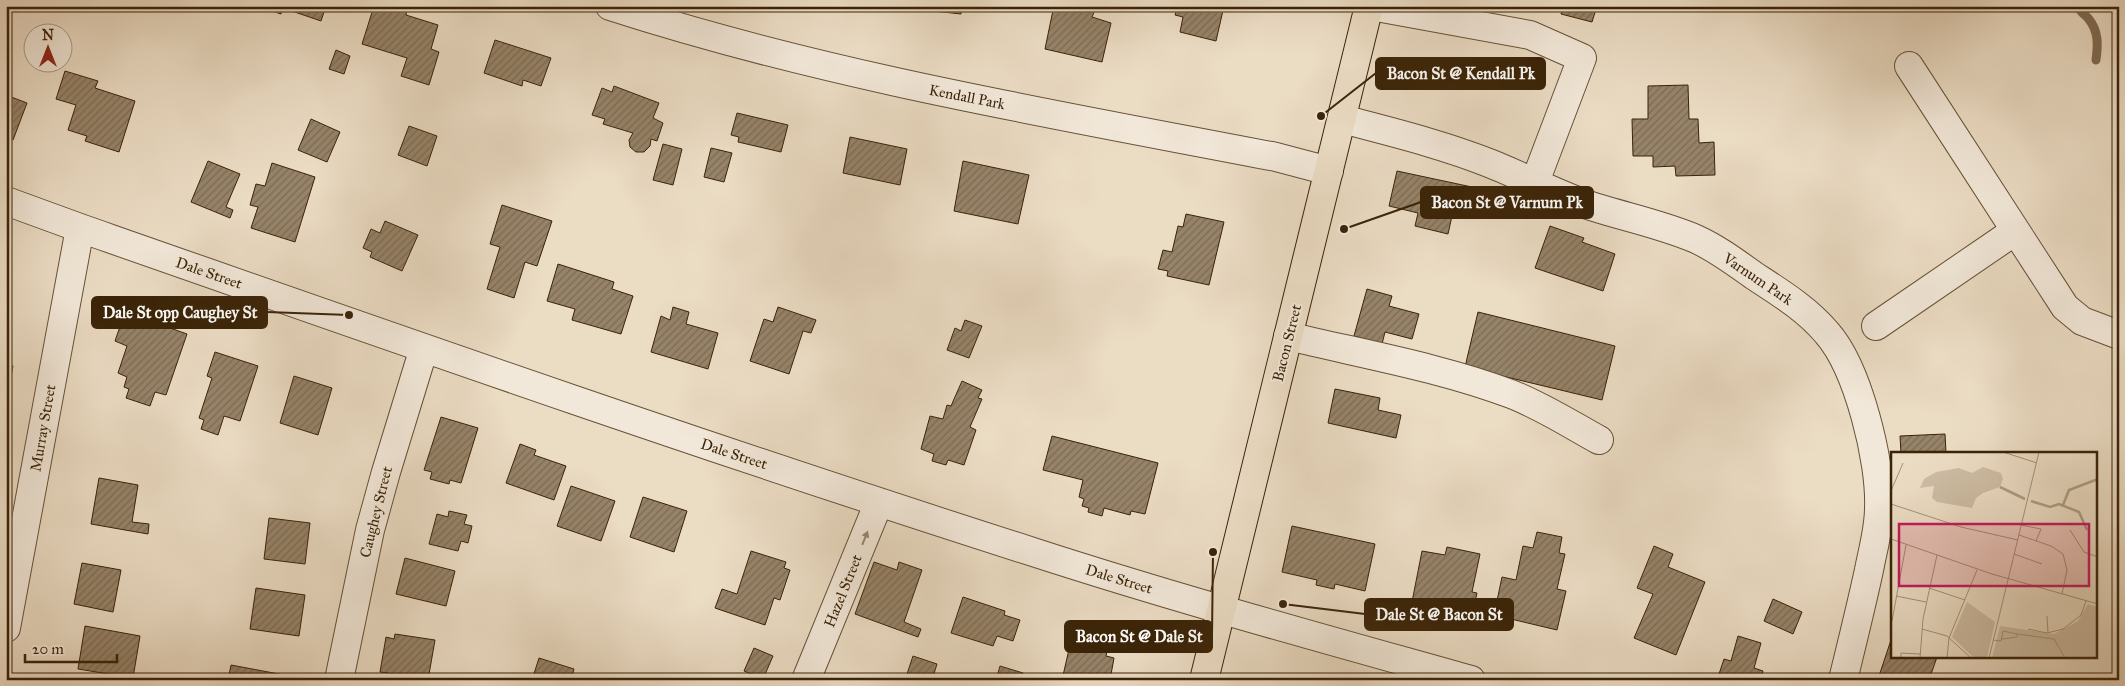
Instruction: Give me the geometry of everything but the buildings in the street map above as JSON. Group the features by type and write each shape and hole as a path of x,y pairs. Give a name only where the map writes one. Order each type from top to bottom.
{"main road":[{"name":"Bacon Street","path":"1204,680 1370,6"}],"street":[{"name":"Kendall Park","path":"610,6 699,34 818,64 933,90 1276,157 1329,171"},
{"path":"1370,6 1530,35 1582,58 1535,182"},
{"path":"1909,66 2065,307 2072,315 2087,323 2119,335"},
{"name":"Varnum Park","path":"1342,120 1448,148 1487,162 1578,201 1677,232 1710,246 1802,309 1828,333 1839,349 1855,386 1870,435 1879,491 1878,528 1862,606 1843,680"},
{"name":"Dale Street","path":"6,201 662,430 1044,556 1221,610 1471,680"},
{"name":"Murray Street","path":"6,628 80,228"},
{"path":"1876,326 2015,231"},
{"path":"1288,336 1431,370 1487,386 1535,404 1599,440"},
{"name":"Caughey Street","path":"339,680 370,530 424,348"},
{"name":"Hazel Street","path":"806,680 879,502"}],"waterway":[{"path":"2078,6 2092,23 2096,33 2096,60"}],"place":[{"name":"Bacon St @ Kendall Pk","path":"1321,116"},
{"name":"Bacon St @ Varnum Pk","path":"1344,229"},
{"name":"Dale St opp Caughey St","path":"349,315"},
{"name":"Bacon St @ Dale St","path":"1213,552"},
{"name":"Dale St @ Bacon St","path":"1283,604"}]}
